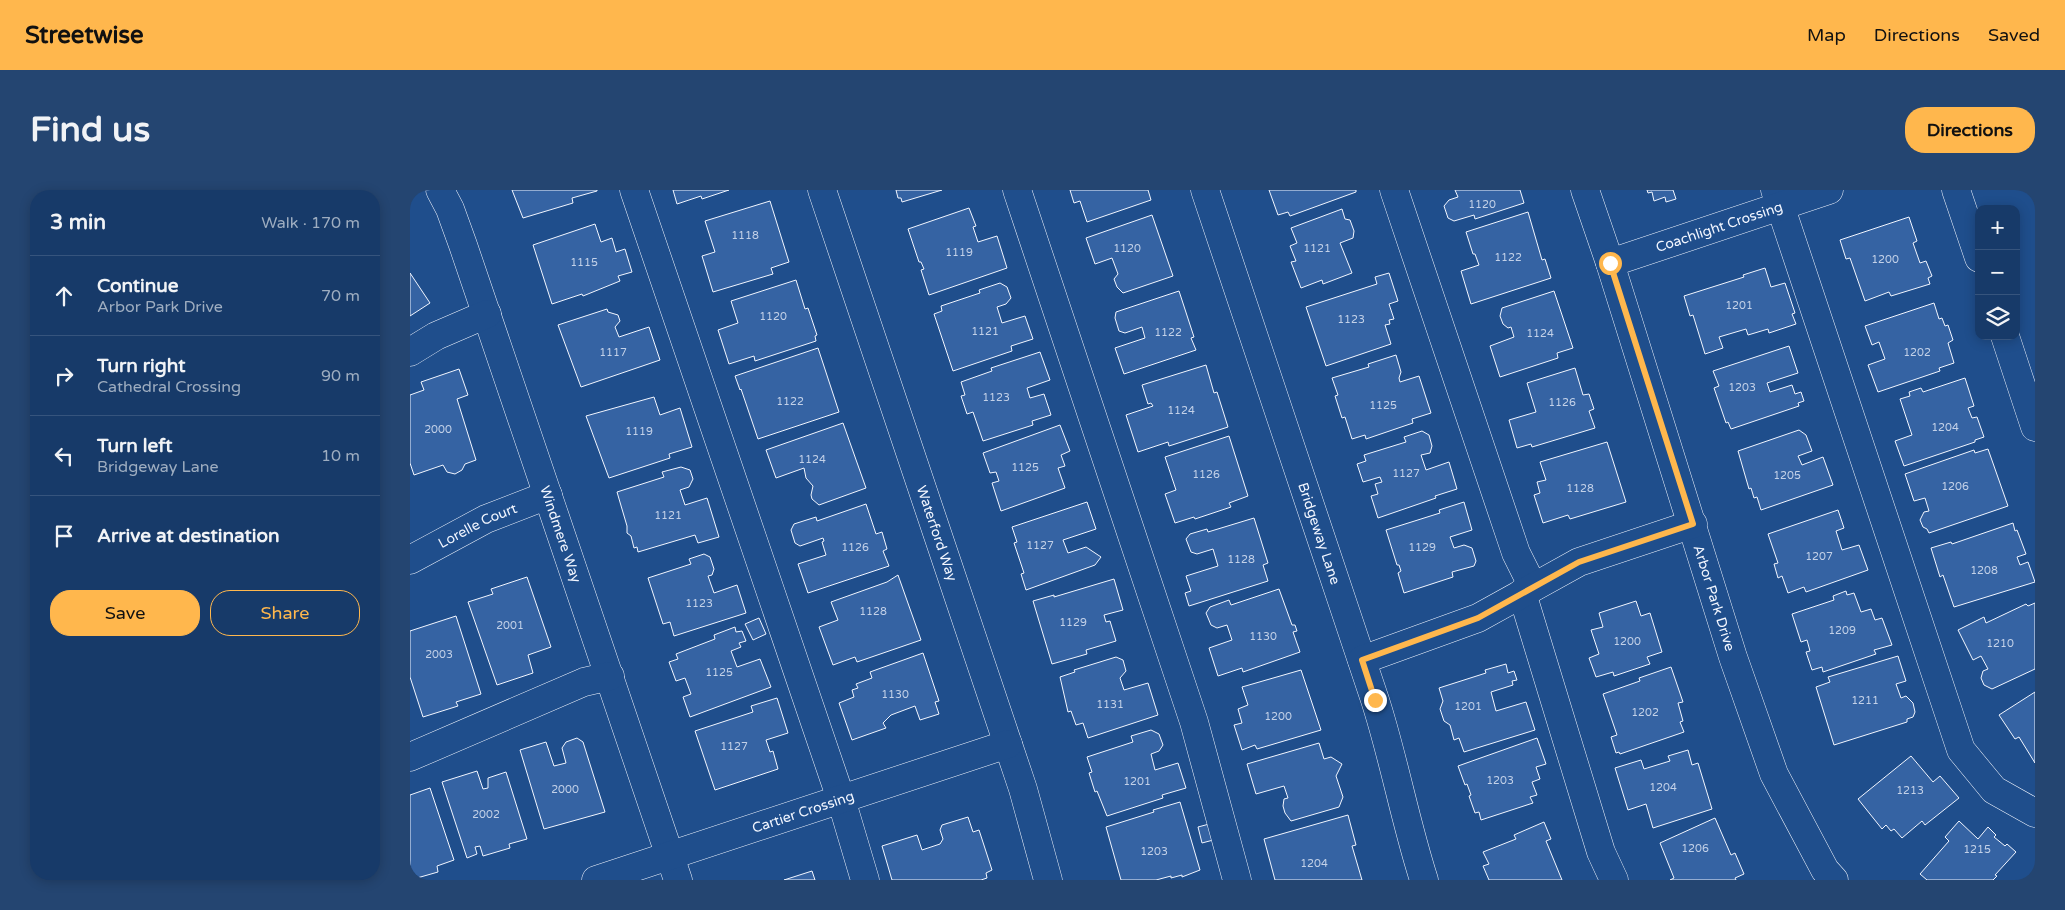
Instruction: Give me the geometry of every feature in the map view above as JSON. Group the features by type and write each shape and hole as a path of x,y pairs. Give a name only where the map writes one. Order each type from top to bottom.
{"street":[{"name":"Windmere Way","path":"440,190 450,209 461,238 678,880"},
{"path":"634,190 841,799 865,880"},
{"name":"Waterford Way","path":"822,190 1023,788 1048,880"},
{"path":"1017,190 1194,722 1237,880"},
{"name":"Bridgeway Lane","path":"1205,190 1362,660 1390,749 1413,847 1424,880"},
{"path":"1394,190 1516,553 1601,852 1614,880"},
{"name":"Arbor Park Drive","path":"1585,190 1693,524 1733,657 1774,774 1825,870 1834,880"},
{"name":"Coachlight Crossing","path":"1610,263 1777,198 1828,190"},
{"path":"1956,190 1976,250"},
{"path":"1777,198 1961,750 1994,790 2035,813"},
{"path":"410,352 436,336 487,314"},
{"path":"2006,340 2035,427"},
{"name":"Lorelle Court","path":"410,560 486,519 548,495"},
{"path":"1362,660 1478,618 1579,562 1693,524"},
{"path":"410,757 584,682 610,676"},
{"name":"Cartier Crossing","path":"596,880 1008,744"}],"building":[{"path":"512,190 597,191 572,198 573,203 523,218"},
{"path":"673,190 729,190 702,199 701,196 677,204"},
{"path":"896,190 942,190 902,202 901,198 898,198"},
{"path":"1070,190 1148,190 1151,200 1087,222 1080,201 1074,203"},
{"path":"1269,190 1356,190 1356,192 1290,216 1288,212 1278,215"},
{"path":"1455,190 1520,190 1524,203 1475,219 1474,215 1454,221 1448,218 1444,206 1449,200 1458,197"},
{"path":"1647,190 1673,190 1676,199 1666,202 1665,197 1654,201 1652,192 1648,193"},
{"path":"770,201 789,262 771,268 773,274 713,292 702,256 715,252 705,221"},
{"path":"969,208 976,226 973,227 978,242 997,236 1007,268 929,295 921,270 924,269 921,262 919,262 908,229"},
{"path":"1342,209 1345,219 1350,220 1354,231 1353,238 1340,243 1352,273 1323,284 1322,280 1301,288 1291,262 1296,261 1290,246 1297,243 1291,228"},
{"path":"1528,212 1542,260 1545,259 1551,278 1471,304 1461,271 1479,265 1475,254 1473,254 1466,232"},
{"path":"1152,215 1173,276 1123,293 1117,287 1114,279 1118,274 1112,258 1095,264 1086,238"},
{"path":"1909,217 1917,241 1913,243 1920,263 1926,261 1932,276 1928,278 1930,284 1891,296 1889,292 1865,301 1850,258 1846,259 1840,240"},
{"path":"595,224 601,242 612,238 616,252 625,249 632,272 618,276 620,281 583,296 582,294 552,304 533,245"},
{"path":"1765,268 1771,287 1785,283 1795,313 1792,314 1796,324 1769,333 1768,329 1748,335 1746,329 1719,337 1723,348 1705,354 1693,315 1690,316 1684,296 1744,277 1743,275"},
{"path":"410,273 430,303 410,316"},
{"path":"1389,273 1398,301 1389,304 1394,319 1389,320 1390,324 1385,325 1391,344 1326,366 1306,307 1377,284 1375,277"},
{"path":"796,280 805,309 808,308 817,335 815,336 816,341 755,361 754,356 729,364 718,330 738,323 731,301"},
{"path":"1000,283 1007,287 1011,298 1006,304 997,307 1002,323 1025,316 1033,339 1011,346 1012,351 953,371 934,314 942,311 941,306 980,293 979,290"},
{"path":"1179,291 1194,337 1191,338 1196,350 1124,374 1115,348 1145,338 1142,327 1125,333 1119,331 1115,318 1116,312"},
{"path":"1554,291 1573,348 1557,353 1558,358 1500,377 1490,346 1514,337 1511,327 1508,328 1503,324 1500,316 1502,308"},
{"path":"1934,303 1939,319 1942,318 1945,326 1948,325 1953,340 1948,343 1954,363 1939,368 1940,371 1878,392 1868,365 1885,359 1879,342 1872,345 1865,326"},
{"path":"607,309 608,312 618,315 620,321 615,327 619,337 649,327 660,360 581,387 558,325"},
{"path":"1789,346 1798,373 1767,383 1770,392 1792,385 1795,394 1801,392 1804,401 1798,403 1799,406 1731,429 1728,422 1726,423 1714,388 1719,386 1713,371"},
{"path":"818,348 839,412 758,439 735,376"},
{"path":"1040,352 1050,380 1027,388 1030,398 1044,394 1051,415 1032,421 1033,425 983,441 973,412 967,414 961,396 965,395 961,382 992,371 991,368"},
{"path":"1396,355 1401,372 1400,382 1419,376 1431,413 1412,419 1413,423 1366,439 1365,435 1352,439 1345,417 1342,418 1335,396 1338,395 1332,378 1369,367 1368,364"},
{"path":"1206,365 1214,393 1217,392 1228,427 1169,446 1168,442 1138,452 1126,415 1153,406 1151,403 1148,404 1142,385"},
{"path":"1575,368 1583,395 1589,394 1594,409 1589,411 1595,428 1532,447 1531,444 1517,448 1509,420 1536,412 1527,383"},
{"path":"459,369 468,395 457,399 476,460 465,464 462,470 455,474 447,472 443,465 414,475 410,463 410,395 424,390 421,382"},
{"path":"1965,378 1974,406 1968,408 1972,418 1977,417 1984,437 1975,440 1975,442 1904,466 1895,441 1912,435 1900,399 1910,396 1909,392 1921,388 1923,392"},
{"path":"654,397 660,415 680,408 692,447 669,454 670,458 609,478 586,416"},
{"path":"843,423 866,488 819,505 812,499 813,486 806,478 804,468 776,478 766,450"},
{"path":"1060,425 1070,451 1061,455 1065,466 1058,468 1065,488 1001,511 992,483 999,481 996,472 990,473 983,453"},
{"path":"1799,430 1806,435 1812,451 1798,456 1802,465 1823,457 1833,485 1761,510 1757,497 1754,498 1751,488 1749,489 1738,451"},
{"path":"1422,431 1429,435 1432,446 1430,453 1421,455 1426,470 1449,462 1457,489 1378,518 1371,496 1378,494 1375,484 1382,482 1380,477 1363,482 1357,464 1366,461 1364,455 1406,442 1404,437"},
{"path":"1229,436 1248,496 1229,503 1231,507 1195,519 1194,517 1175,523 1165,494 1176,490 1165,457"},
{"path":"1607,442 1626,502 1570,519 1568,515 1543,523 1534,495 1540,493 1537,482 1546,480 1540,462"},
{"path":"1988,449 2008,506 1929,533 1923,527 1920,520 1924,512 1929,511 1925,498 1914,501 1905,474 1974,450 1975,453"},
{"path":"681,467 690,470 693,479 689,487 680,490 685,505 707,498 719,537 698,543 695,535 638,552 637,547 634,548 631,536 627,533 627,526 617,492 664,477 662,472"},
{"path":"1087,502 1096,529 1063,540 1068,553 1086,547 1101,557 1095,565 1026,590 1021,574 1024,573 1014,543 1017,542 1012,527"},
{"path":"1464,502 1472,530 1450,537 1454,548 1464,545 1472,548 1476,561 1474,566 1452,572 1453,577 1404,593 1398,573 1401,571 1399,565 1397,565 1386,530 1440,513 1439,510"},
{"path":"866,504 876,534 882,532 887,549 883,551 889,566 808,593 798,564 826,555 822,542 824,541 823,538 800,546 795,543 791,530 794,524 816,517 817,521"},
{"path":"1838,510 1844,528 1836,531 1842,550 1859,545 1868,570 1806,592 1804,587 1788,593 1782,576 1778,578 1774,564 1778,563 1768,534"},
{"path":"1254,518 1268,563 1263,565 1268,581 1189,606 1185,593 1191,591 1186,576 1218,566 1213,549 1197,554 1191,552 1186,539 1190,534 1207,529 1208,532"},
{"path":"2013,523 2026,554 2017,557 2020,565 2028,562 2035,582 1954,607 1943,575 1940,577 1931,548 1951,542 1952,544"},
{"path":"704,554 710,557 714,569 712,575 708,576 714,593 737,585 746,613 674,636 670,622 663,624 648,578 691,564 689,559"},
{"path":"898,575 921,640 857,662 855,657 833,665 819,627 838,620 831,602 887,582"},
{"path":"527,577 551,647 528,655 533,673 497,685 468,602 493,594 491,589"},
{"path":"1114,579 1123,610 1104,615 1106,622 1110,621 1116,641 1086,650 1087,654 1052,664 1033,601 1054,595 1054,597"},
{"path":"1279,589 1292,625 1295,625 1297,631 1293,632 1300,652 1243,672 1242,668 1218,676 1209,648 1232,640 1227,625 1217,628 1211,625 1206,613 1210,607 1229,600 1231,605"},
{"path":"1846,591 1847,595 1854,593 1861,612 1871,609 1875,620 1882,618 1892,645 1874,650 1876,654 1823,672 1822,667 1812,670 1806,652 1810,651 1807,640 1801,642 1792,614 1834,600 1833,596"},
{"path":"1636,601 1641,616 1650,613 1662,652 1647,657 1650,664 1614,676 1613,672 1596,677 1589,658 1599,654 1591,630 1603,627 1599,613"},
{"path":"2035,603 2035,669 1992,689 1984,685 1981,678 1983,671 1988,669 1981,656 1973,660 1958,630 1984,617 1986,623 2026,604 2028,606"},
{"path":"456,616 481,694 456,702 458,706 423,717 410,677 410,631"},
{"path":"759,618 766,634 753,640 745,624"},
{"path":"735,627 736,632 742,631 746,641 739,643 741,647 731,651 737,667 760,659 771,687 690,717 683,697 691,694 685,678 676,681 669,662 678,659 676,654 715,639 714,635"},
{"path":"923,653 939,701 935,702 939,714 920,720 915,706 891,715 883,723 886,728 852,740 839,703 854,697 852,690 858,688 856,684 872,678 870,672"},
{"path":"1898,656 1906,681 1896,684 1901,698 1906,696 1913,703 1915,712 1913,717 1907,719 1907,722 1834,745 1816,687 1830,682 1828,677"},
{"path":"1116,657 1123,660 1126,671 1120,678 1124,690 1148,683 1158,715 1088,738 1083,723 1076,725 1071,711 1068,712 1060,677 1075,672 1074,670"},
{"path":"1506,664 1508,673 1514,671 1517,680 1512,681 1513,685 1491,692 1496,711 1526,702 1535,730 1464,752 1459,738 1454,740 1450,725 1444,721 1440,709 1443,701 1439,688 1486,673 1485,670"},
{"path":"1671,667 1683,702 1678,703 1683,721 1680,722 1684,732 1620,754 1619,752 1616,753 1611,737 1617,735 1603,694 1640,681 1639,678"},
{"path":"1301,670 1321,730 1257,749 1255,745 1242,750 1234,725 1242,723 1238,709 1248,705 1242,687"},
{"path":"2035,692 2035,763 2019,737 2015,739 1999,715"},
{"path":"777,698 788,733 766,740 770,752 773,751 778,769 715,790 695,731 753,712 751,706"},
{"path":"1151,730 1159,734 1163,745 1159,751 1151,754 1155,770 1178,763 1186,788 1162,795 1163,798 1107,816 1097,791 1095,792 1089,773 1092,772 1087,757 1133,742 1131,736"},
{"path":"577,738 583,742 605,812 544,829 520,750 546,742 554,766 566,763 562,748 566,742"},
{"path":"1537,738 1546,764 1536,767 1540,779 1532,782 1537,795 1530,797 1533,803 1481,820 1479,812 1475,813 1469,796 1471,795 1458,766"},
{"path":"1319,743 1324,759 1331,757 1342,764 1336,776 1343,797 1339,807 1291,821 1285,813 1283,806 1284,799 1288,798 1284,786 1256,794 1247,764"},
{"path":"1688,750 1692,765 1698,763 1712,809 1653,828 1646,804 1628,810 1615,768 1641,760 1644,769 1670,761 1668,756"},
{"path":"1911,756 1933,782 1940,776 1959,798 1925,825 1922,821 1902,838 1894,829 1891,831 1886,825 1882,829 1858,799"},
{"path":"477,771 483,789 488,788 488,778 506,772 527,839 509,844 510,848 483,856 480,846 475,847 477,854 467,858 442,782"},
{"path":"430,788 454,860 437,866 438,872 410,880 410,795"},
{"path":"1180,802 1200,870 1182,877 1182,875 1156,880 1121,880 1106,827"},
{"path":"1348,815 1356,845 1352,846 1362,880 1275,880 1264,839"},
{"path":"968,817 973,832 979,830 992,870 986,873 987,878 981,880 892,880 882,846 917,835 922,850 940,844 943,839 940,830 942,825"},
{"path":"1715,818 1731,855 1735,853 1744,874 1735,878 1736,880 1670,880 1674,878 1660,843"},
{"path":"1959,821 1978,839 1988,827 1996,835 1994,837 2005,846 2007,844 2016,852 1995,875 1997,876 1993,880 1927,880 1920,874 1949,841 1945,837"},
{"path":"1544,822 1551,839 1546,841 1562,880 1489,880 1483,866 1489,864 1483,852 1516,839 1514,835"},
{"path":"1213,823 1217,839 1202,843 1198,827"},
{"path":"812,871 815,880 784,880"}],"route":[{"path":"1375,700 1362,660 1478,618 1579,562 1693,524 1610,263"}]}
